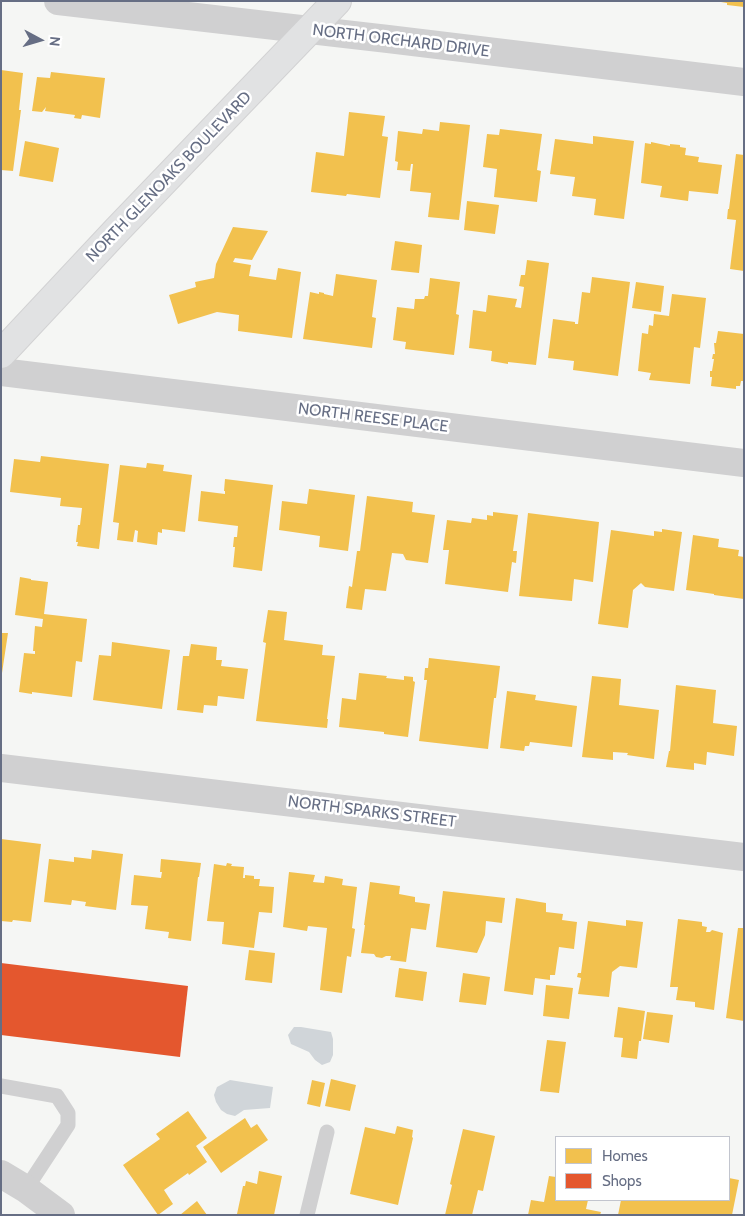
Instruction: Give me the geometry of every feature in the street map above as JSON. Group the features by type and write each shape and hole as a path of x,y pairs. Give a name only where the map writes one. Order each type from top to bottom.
{"main road":[{"name":"NORTH GLENOAKS BOULEVARD","path":"1,354 337,1"}],"street":[{"name":"NORTH ORCHARD DRIVE","path":"58,1 744,82"},
{"name":"NORTH REESE PLACE","path":"1,372 744,464"},
{"name":"NORTH SPARKS STREET","path":"1,768 744,857"},
{"path":"1,1174 26,1189 61,1215"}],"lane":[{"path":"1,1086 57,1096 68,1113 68,1125 26,1189"},
{"path":"307,1215 327,1132"}],"shaded area":[{"path":"294,1027 331,1032 333,1055 330,1062 322,1065 309,1052 291,1044 288,1035"},
{"path":"230,1080 273,1087 270,1108 244,1110 235,1116 221,1110 214,1095 217,1087"}],"building: Homes":[{"path":"721,1 744,1 744,7 727,5 727,3"},
{"path":"1,70 23,73 19,110 21,110 13,171 1,170"},
{"path":"51,72 105,78 100,118 82,115 81,119 74,118 75,115 45,111 46,107 42,112 32,111 37,77 50,78"},
{"path":"349,112 385,116 382,136 388,137 380,198 311,192 316,152 344,156"},
{"path":"440,122 470,125 459,220 428,217 431,193 410,191 413,164 411,164 410,171 397,170 398,162 395,161 398,131 422,134 423,129 439,131"},
{"path":"500,129 542,134 537,170 541,171 537,202 494,197 497,169 483,167 487,134 499,135"},
{"path":"593,136 634,141 624,219 594,215 596,199 572,196 575,177 550,174 555,139 593,144"},
{"path":"25,141 59,148 53,182 19,176"},
{"path":"651,142 670,146 670,144 680,145 680,147 686,148 685,155 699,157 698,162 722,165 718,194 689,191 688,201 660,197 662,186 641,183 645,143 651,144"},
{"path":"736,154 744,155 744,271 730,269 736,220 727,219"},
{"path":"467,201 499,205 495,234 464,230"},
{"path":"233,227 268,231 252,260 235,258 233,262 251,265 249,276 276,280 278,268 301,272 292,338 238,331 239,315 217,312 178,324 169,295 196,287 195,282 214,278 216,264"},
{"path":"395,241 422,245 419,273 391,270"},
{"path":"527,260 549,263 536,365 491,361 492,351 469,348 473,310 486,312 488,295 517,299 515,307 521,308 524,287 519,286 521,275 525,275"},
{"path":"336,274 377,280 372,317 376,318 372,348 303,339 310,292 319,294 319,292 333,296"},
{"path":"592,277 630,282 618,376 573,370 574,361 548,358 553,319 578,324 582,292 590,293"},
{"path":"430,278 460,282 456,314 459,315 454,355 405,349 406,342 393,340 397,307 414,309 415,299 424,299 425,296 428,296"},
{"path":"636,282 664,286 661,312 632,308"},
{"path":"672,294 706,298 700,348 694,347 690,384 649,380 651,373 638,371 642,333 648,334 649,325 653,326 654,314 669,316"},
{"path":"718,331 744,334 744,381 741,381 740,386 736,386 736,389 711,386 712,377 710,377 710,371 712,371 714,359 712,359 713,354 715,354 714,343 716,343"},
{"path":"41,456 109,464 99,549 77,546 78,525 80,525 82,508 60,506 61,498 10,492 14,459 40,462"},
{"path":"147,463 164,465 163,471 192,475 185,532 162,529 162,533 158,532 157,545 137,542 138,531 135,530 133,542 117,540 119,523 113,522 120,465 146,468"},
{"path":"225,479 273,485 262,571 233,567 234,537 237,537 238,526 198,521 201,491 225,494"},
{"path":"309,489 355,495 348,551 319,547 320,536 279,530 282,501 307,504"},
{"path":"367,496 413,502 412,512 435,515 428,563 406,560 403,554 392,553 386,591 365,589 362,610 346,608 349,586 352,587 357,551 360,551"},
{"path":"493,512 518,515 513,551 517,551 516,563 512,562 508,592 445,584 449,550 443,550 447,520 471,523 472,518 487,520 487,515 493,516"},
{"path":"528,513 599,522 593,582 574,579 572,601 519,596"},
{"path":"662,529 682,532 674,591 645,587 641,583 633,590 628,628 598,624 611,530 654,536 654,531 662,532"},
{"path":"693,535 719,539 718,547 739,550 738,556 744,557 744,599 686,590"},
{"path":"20,577 48,582 44,614 87,619 82,662 76,661 72,697 19,692 24,653 35,654 35,651 33,651 35,626 42,627 43,619 15,615"},
{"path":"268,610 287,612 284,640 323,645 322,655 335,656 327,728 256,721 266,643 263,642"},
{"path":"1,633 8,633 2,673 1,672"},
{"path":"112,642 170,650 162,709 93,700 99,655 111,656"},
{"path":"191,644 217,647 216,660 222,660 221,666 248,669 244,699 218,696 217,706 204,705 203,713 177,710 183,656 189,656"},
{"path":"429,658 500,666 488,749 419,741 427,680 424,680 425,668 428,668"},
{"path":"359,673 404,680 404,676 413,677 415,682 408,737 384,734 384,732 339,727 342,698 356,700"},
{"path":"592,676 621,679 619,705 659,710 654,759 627,755 628,753 613,752 613,760 582,757"},
{"path":"676,685 716,690 713,723 737,726 734,756 707,752 706,765 694,763 694,770 666,767 670,751"},
{"path":"507,691 536,695 535,700 577,706 572,747 530,742 529,746 525,746 524,751 500,748"},
{"path":"1,839 41,844 31,922 1,921"},
{"path":"92,850 123,854 116,910 85,906 86,902 72,900 71,905 44,902 49,859 74,862 74,857 91,859"},
{"path":"161,859 201,863 191,941 168,938 169,932 145,929 148,906 131,905 134,875 161,878"},
{"path":"227,863 232,864 231,866 244,867 243,878 245,878 245,875 254,876 254,879 260,879 259,886 274,887 272,913 259,912 254,948 222,944 224,922 207,921 214,864 226,866"},
{"path":"289,872 315,875 313,882 324,883 325,876 343,879 342,885 357,887 352,928 355,929 351,957 347,956 342,993 320,990 327,928 308,926 307,931 283,927"},
{"path":"370,882 400,886 399,894 415,897 415,902 430,904 426,930 411,928 406,962 390,960 391,956 382,958 376,957 374,954 361,953"},
{"path":"443,891 505,898 502,923 486,921 485,935 477,953 436,947"},
{"path":"516,898 546,903 546,912 563,914 562,920 577,922 574,949 559,947 555,975 550,975 550,980 535,978 533,995 504,991"},
{"path":"678,919 702,922 702,926 707,927 706,932 712,930 723,933 714,1010 695,1007 695,1002 676,1000 678,987 670,987"},
{"path":"626,920 643,922 637,968 620,966 612,972 609,997 578,994 581,978 577,977 578,973 581,973 588,921 626,926"},
{"path":"738,928 744,928 744,1021 726,1018"},
{"path":"249,950 275,953 272,983 245,980"},
{"path":"399,968 427,972 423,1001 395,997"},
{"path":"463,973 490,977 486,1005 459,1002"},
{"path":"546,985 573,988 569,1019 543,1016"},
{"path":"618,1007 645,1011 637,1059 621,1057 623,1038 614,1037"},
{"path":"647,1012 673,1015 669,1043 643,1039"},
{"path":"547,1040 566,1042 559,1093 540,1091"},
{"path":"331,1079 356,1085 350,1111 325,1106"},
{"path":"312,1080 325,1083 320,1107 307,1104"},
{"path":"188,1111 207,1138 196,1146 207,1162 164,1190 173,1204 158,1215 123,1165 160,1139 156,1134"},
{"path":"245,1118 251,1128 257,1124 268,1140 221,1173 203,1147"},
{"path":"397,1126 413,1130 413,1138 398,1205 350,1194 365,1127 395,1134"},
{"path":"463,1129 495,1136 483,1191 478,1190 472,1215 445,1215 452,1185 450,1184"},
{"path":"259,1171 282,1176 274,1215 237,1214 243,1186 245,1186 246,1181 257,1184"},
{"path":"549,1176 555,1177 555,1201 588,1201 586,1209 601,1212 600,1215 528,1215 531,1200 544,1202"},
{"path":"730,1178 739,1180 732,1215 618,1215 621,1201 730,1201"},
{"path":"197,1201 207,1215 180,1215"}],"building: Shops":[{"path":"1,963 188,986 180,1057 1,1035"}]}
